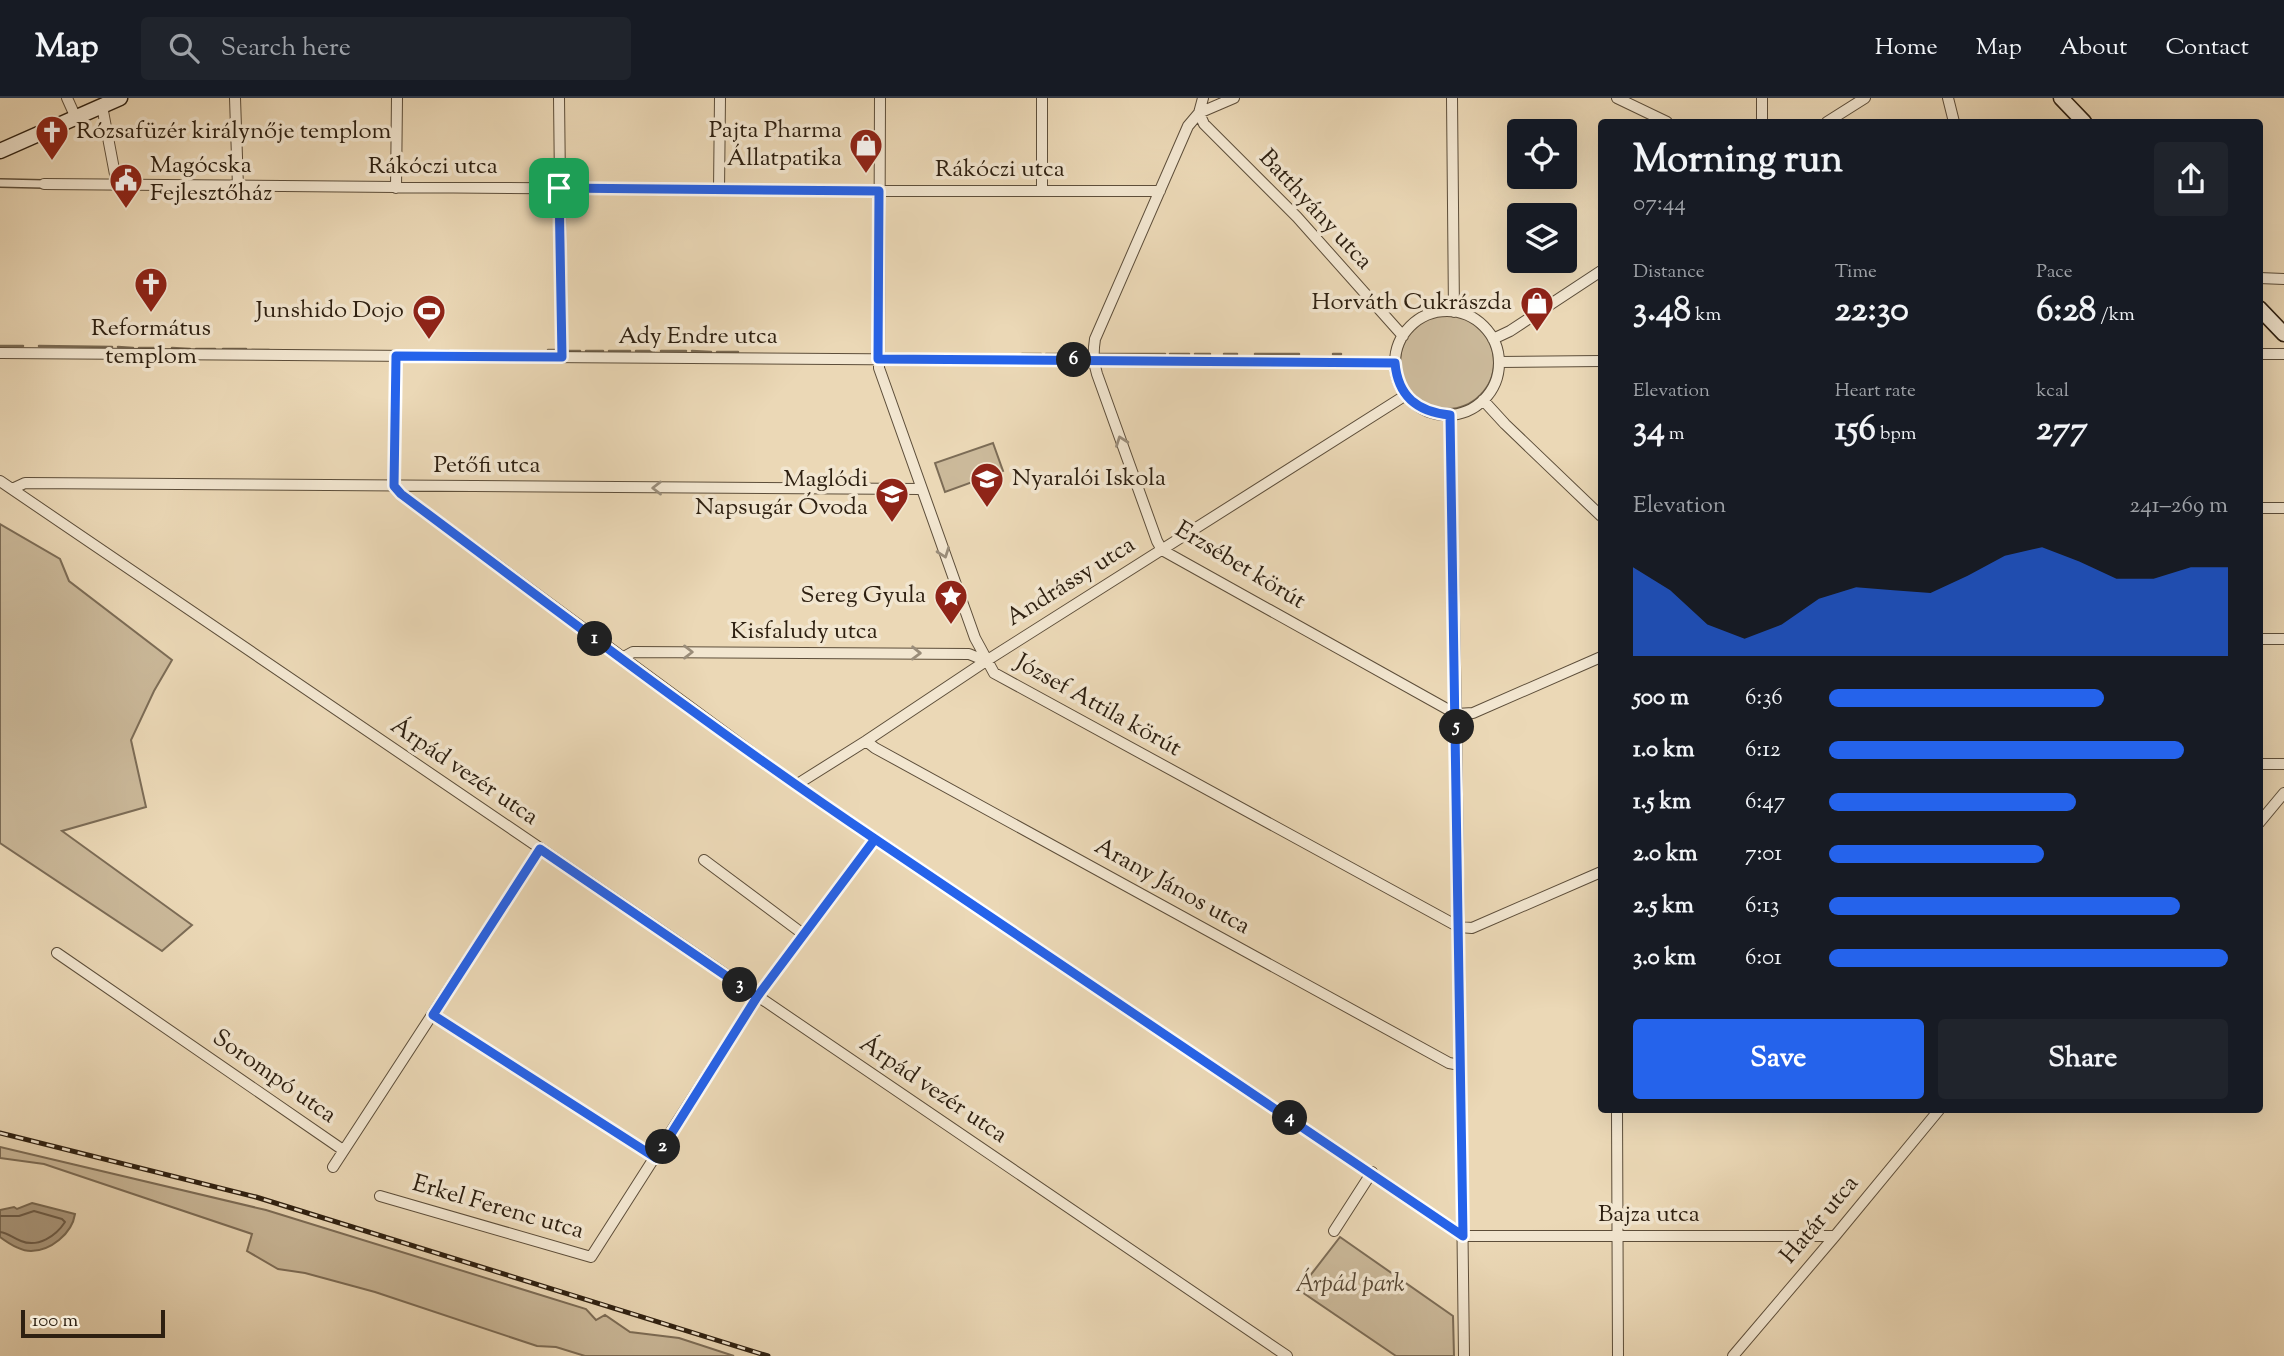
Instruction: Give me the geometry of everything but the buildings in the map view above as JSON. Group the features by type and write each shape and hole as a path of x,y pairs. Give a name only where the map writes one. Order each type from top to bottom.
{"main road":[{"path":"0,150 120,98"},
{"path":"2061,98 2081,119"},
{"path":"2263,312 2284,334"}],"street":[{"path":"67,98 76,118"},
{"path":"236,98 238,187"},
{"path":"396,188 397,98"},
{"path":"559,98 562,357"},
{"path":"719,190 720,98"},
{"name":"József Attila körút","path":"880,98 879,368 975,638 994,673 1459,927"},
{"path":"1042,98 1042,191"},
{"path":"1093,360 1096,339 1188,126 1199,113 1203,98"},
{"path":"1199,113 1234,98"},
{"path":"1452,98 1454,312"},
{"path":"1617,98 1661,119"},
{"path":"1762,98 1762,119"},
{"path":"1832,119 1865,98"},
{"path":"1948,98 1953,119"},
{"path":"102,106 117,185"},
{"name":"Batthyány utca","path":"1199,113 1204,124 1297,217 1403,336"},
{"name":"Rákóczi utca","path":"0,183 238,187 1160,191"},
{"path":"1493,339 1510,331 1598,273"},
{"path":"2263,278 2284,279"},
{"path":"1439,312 1454,312 1470,316 1483,326 1493,339 1499,362 1498,376 1483,400 1472,408 1450,415 1419,407 1406,396 1400,385 1395,363 1397,349 1412,324 1439,312"},
{"name":"Ady Endre utca","path":"0,353 1395,363"},
{"path":"2263,354 2284,354"},
{"path":"396,356 394,486 401,494 796,785 1463,1236"},
{"name":"Erzsébet körút","path":"1093,360 1162,550 1456,714"},
{"path":"1499,362 1598,361"},
{"name":"Andrássy utca","path":"796,785 986,661 1406,396"},
{"path":"1483,400 1504,424 1598,513"},
{"path":"1450,415 1464,1356"},
{"name":"Árpád vezér utca","path":"0,481 1287,1356"},
{"name":"Petőfi utca","path":"12,489 25,483 921,489"},
{"path":"2263,508 2284,508"},
{"path":"2263,639 2284,639"},
{"name":"Kisfaludy utca","path":"622,658 633,652 893,653 968,654 986,661"},
{"path":"1456,714 1474,713 1598,658"},
{"name":"Arany János utca","path":"866,741 1437,1057 1460,1065"},
{"path":"2263,764 2284,764"},
{"path":"2263,818 2284,793"},
{"name":"Erkel Ferenc utca","path":"380,1196 591,1257 757,997 875,839"},
{"name":"Sorompó utca","path":"57,953 343,1150 540,849"},
{"path":"705,860 803,934"},
{"path":"1459,927 1472,928 1598,873"},
{"path":"433,1015 656,1158"},
{"path":"1617,1113 1618,1356"},
{"name":"Határ utca","path":"1732,1356 1937,1113"},
{"path":"334,1167 343,1150"},
{"path":"1334,1231 1371,1172"},
{"name":"Bajza utca","path":"1463,1236 1835,1236"}],"green space":[{"path":"1447,315 1465,319 1480,329 1490,344 1494,362 1490,380 1480,395 1465,405 1447,409 1429,405 1414,395 1404,380 1400,362 1404,344 1414,329 1429,319"},
{"path":"993,443 1003,471 945,492 935,463"},
{"path":"0,524 60,559 69,581 172,660 131,740 146,807 62,831 192,925 162,951 0,843"},
{"path":"0,1147 266,1210 586,1309 596,1320 605,1315 630,1332 679,1338 734,1356 585,1356 556,1347 537,1346 375,1292 305,1273 278,1269 247,1251 252,1234 44,1164 0,1158"},
{"name":"Árpád park","path":"1340,1237 1453,1316 1454,1356 1396,1356 1299,1290"}],"water":[{"path":"32,1203 75,1214 70,1228 59,1240 45,1248 27,1251 0,1237 0,1210 14,1207 17,1209"}],"waterway":[{"path":"0,346 23,346"},
{"path":"39,346 112,347"},
{"path":"118,347 133,348"},
{"path":"139,348 159,348"},
{"path":"172,348 190,349"},
{"path":"196,349 215,349"},
{"path":"223,349 246,349"},
{"path":"252,350 269,350"},
{"path":"548,350 558,350"},
{"path":"436,351 449,351"},
{"path":"567,351 580,351"},
{"path":"586,351 603,351"},
{"path":"609,351 630,351"},
{"path":"636,351 654,351"},
{"path":"661,351 686,351"},
{"path":"692,351 711,352"},
{"path":"717,352 738,352"},
{"path":"1022,354 1041,354"},
{"path":"1046,354 1063,354"},
{"path":"1068,354 1087,354"},
{"path":"1098,354 1165,354"},
{"path":"1170,354 1189,354"},
{"path":"1195,354 1210,354"},
{"path":"1224,354 1237,354"},
{"path":"1255,354 1299,354"},
{"path":"1333,354 1341,354"}],"railway":[{"path":"0,1133 256,1197 768,1356"}],"place":[{"name":"Rózsafüzér királynője templom","path":"52,162"},
{"name":"Pajta Pharma Állatpatika","path":"866,175"},
{"name":"Magócska Fejlesztőház","path":"126,210"},
{"name":"Református templom","path":"151,314"},
{"name":"Horváth Cukrászda","path":"1537,333"},
{"name":"Junshido Dojo","path":"429,341"},
{"name":"Nyaralói Iskola","path":"987,509"},
{"name":"Maglódi Napsugár Óvoda","path":"892,524"},
{"name":"Sereg Gyula","path":"951,626"}],"route":[{"path":"559,188 562,357 396,356 394,486 401,494 622,658 875,839 757,997 656,1158 433,1015 540,849 757,997 803,934 875,839 1463,1236 1450,415 1419,407 1406,396 1400,385 1395,363 878,359 879,191 559,188"}]}
